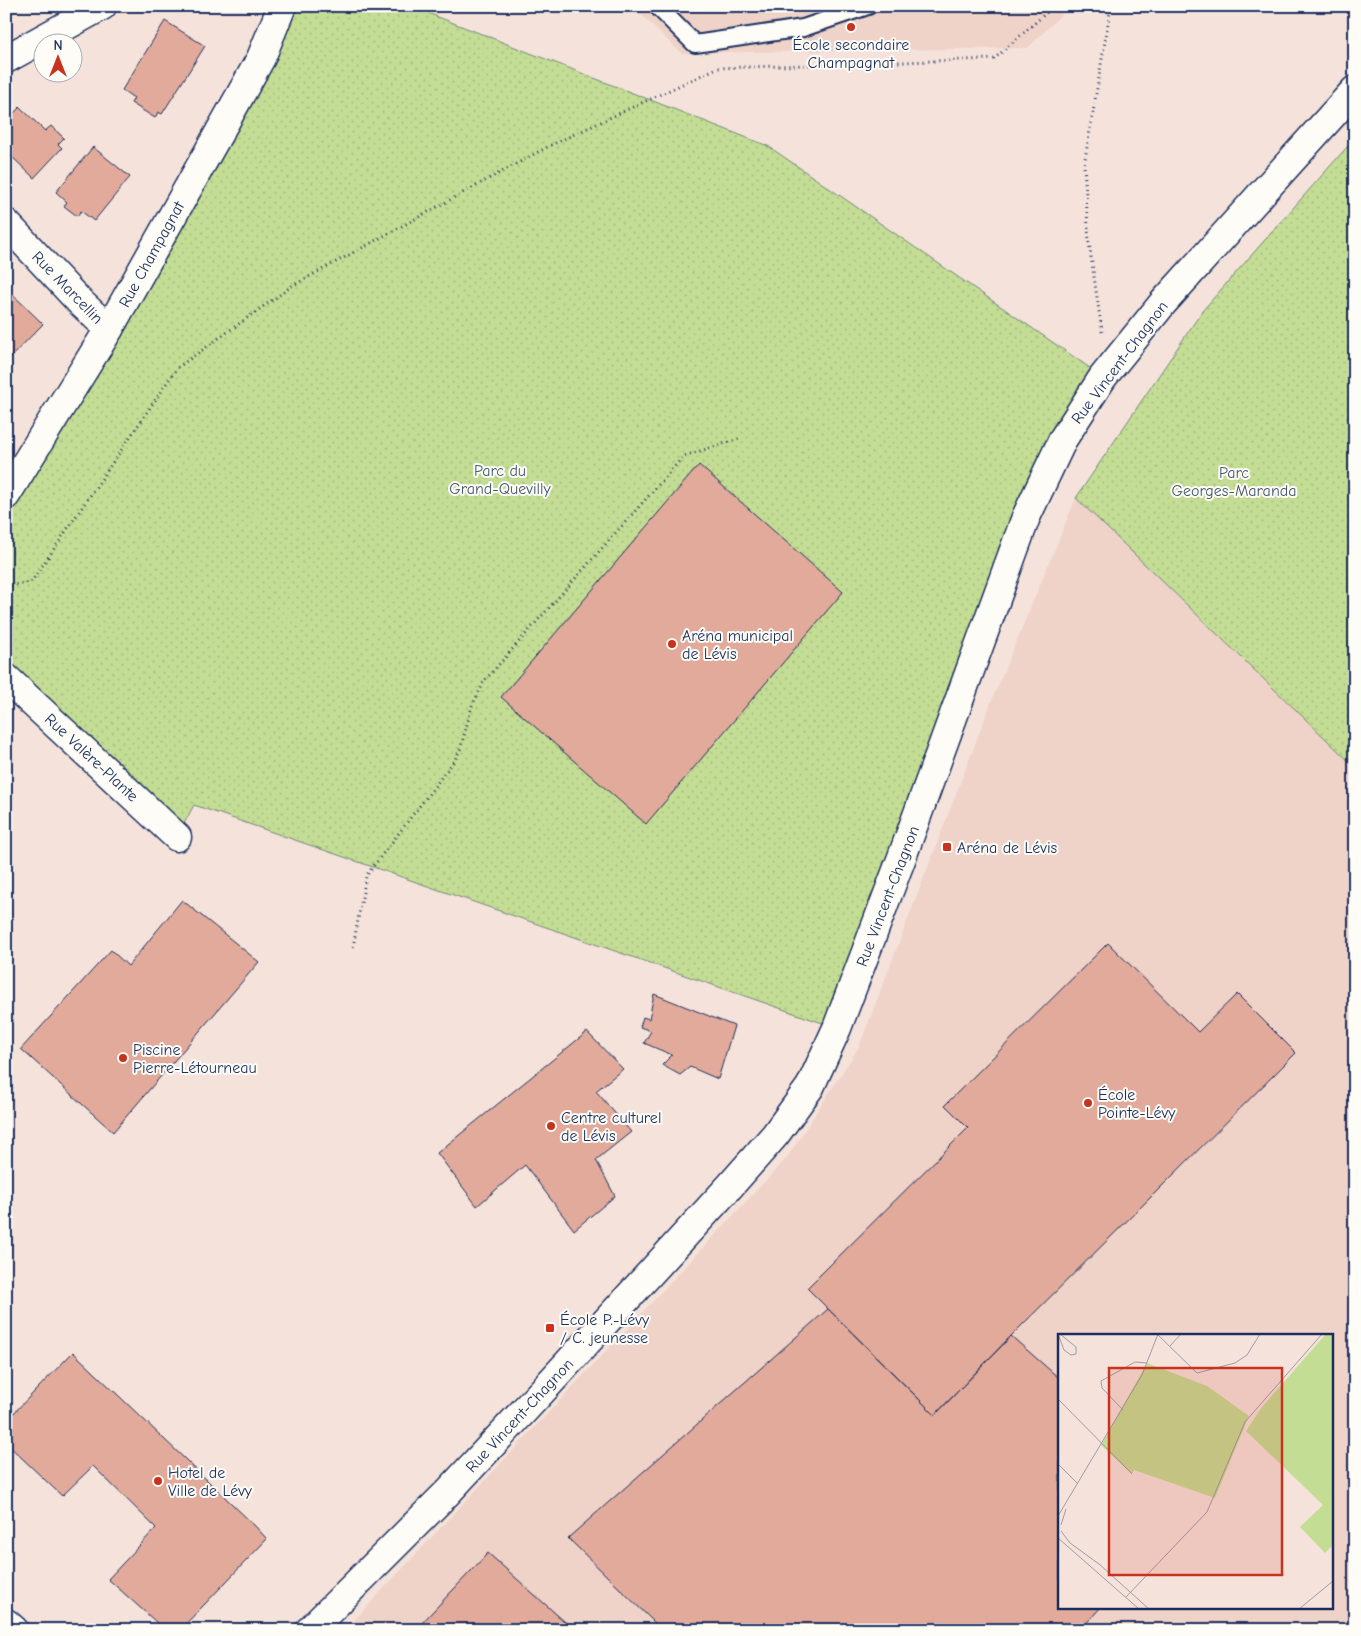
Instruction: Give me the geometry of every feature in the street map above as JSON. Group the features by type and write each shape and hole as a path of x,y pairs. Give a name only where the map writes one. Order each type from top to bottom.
{"street":[{"path":"6,59 102,6"},
{"name":"Rue Champagnat","path":"6,495 109,329 261,58 282,6"},
{"name":"Rue Vincent-Chagnon","path":"310,1630 448,1492 606,1322 775,1135 810,1087 837,1028 902,857 1026,517 1062,439 1103,377 1163,303 1355,90"},
{"name":"Rue Marcellin","path":"6,223 79,301 109,329"},
{"name":"Rue Valère-Plante","path":"6,678 177,837"},
{"path":"6,1623 14,1630"}],"lane":[{"path":"657,6 695,44 803,28 868,6"}],"path":[{"path":"6,587 32,581 177,368 301,281 549,146 717,68 994,58 1054,6"},
{"path":"1103,377 1102,327 1089,242 1084,165 1111,6"},
{"path":"353,947 366,876 457,755 472,706 485,680 684,456 739,440"}],"shaded area":[{"name":"École secondaire Champagnat","path":"632,6 1070,6 1028,48 681,53"},
{"name":"École Pointe-Lévy","path":"1076,498 1355,767 1355,1630 345,1630 786,1159 859,1047 992,700"}],"green space":[{"name":"Parc du Grand-Quevilly","path":"282,6 410,6 768,146 1103,377 1071,425 837,1028 194,805 177,837 6,678 6,495"},
{"name":"Parc Georges-Maranda","path":"1355,138 1355,767 1076,498 1203,310"}],"building":[{"path":"165,21 205,46 162,114 158,112 155,118 131,103 134,98 122,90"},
{"path":"20,107 45,131 51,126 64,138 58,144 62,148 34,178 6,151 6,121"},
{"path":"93,147 130,177 94,221 81,211 77,216 64,206 67,202 56,192"},
{"path":"6,288 43,324 6,362"},
{"name":"Aréna municipal de Lévis","path":"699,465 843,592 646,824 501,697"},
{"path":"182,900 259,962 113,1132 21,1049 111,950 128,966"},
{"path":"1108,943 1198,1032 1237,994 1296,1053 1011,1336 935,1415 807,1288 968,1128 945,1105"},
{"path":"654,994 734,1026 718,1079 690,1067 680,1075 662,1065 672,1055 644,1043 651,1031 640,1027 643,1017 649,1019"},
{"path":"587,1032 623,1069 596,1091 631,1132 596,1160 615,1196 574,1230 525,1165 477,1206 437,1153"},
{"path":"828,1309 935,1415 1011,1336 1058,1377 1058,1608 1100,1608 1080,1630 649,1630 655,1623 568,1538"},
{"name":"Hotel de Ville de Lévy","path":"73,1352 267,1539 180,1630 165,1630 108,1579 156,1528 93,1466 62,1496 6,1443 6,1421"},
{"path":"488,1553 574,1630 421,1630 418,1627"}],"place":[{"name":"École secondaire Champagnat","path":"851,27"},
{"name":"Aréna municipal de Lévis","path":"672,644"},
{"name":"Aréna de Lévis","path":"947,847"},
{"name":"Piscine Pierre-Létourneau","path":"123,1058"},
{"name":"École Pointe-Lévy","path":"1088,1103"},
{"name":"Centre culturel de Lévis","path":"551,1126"},
{"name":"École P.-Lévy / C. jeunesse","path":"550,1328"},
{"name":"Hotel de Ville de Lévy","path":"158,1481"}]}
